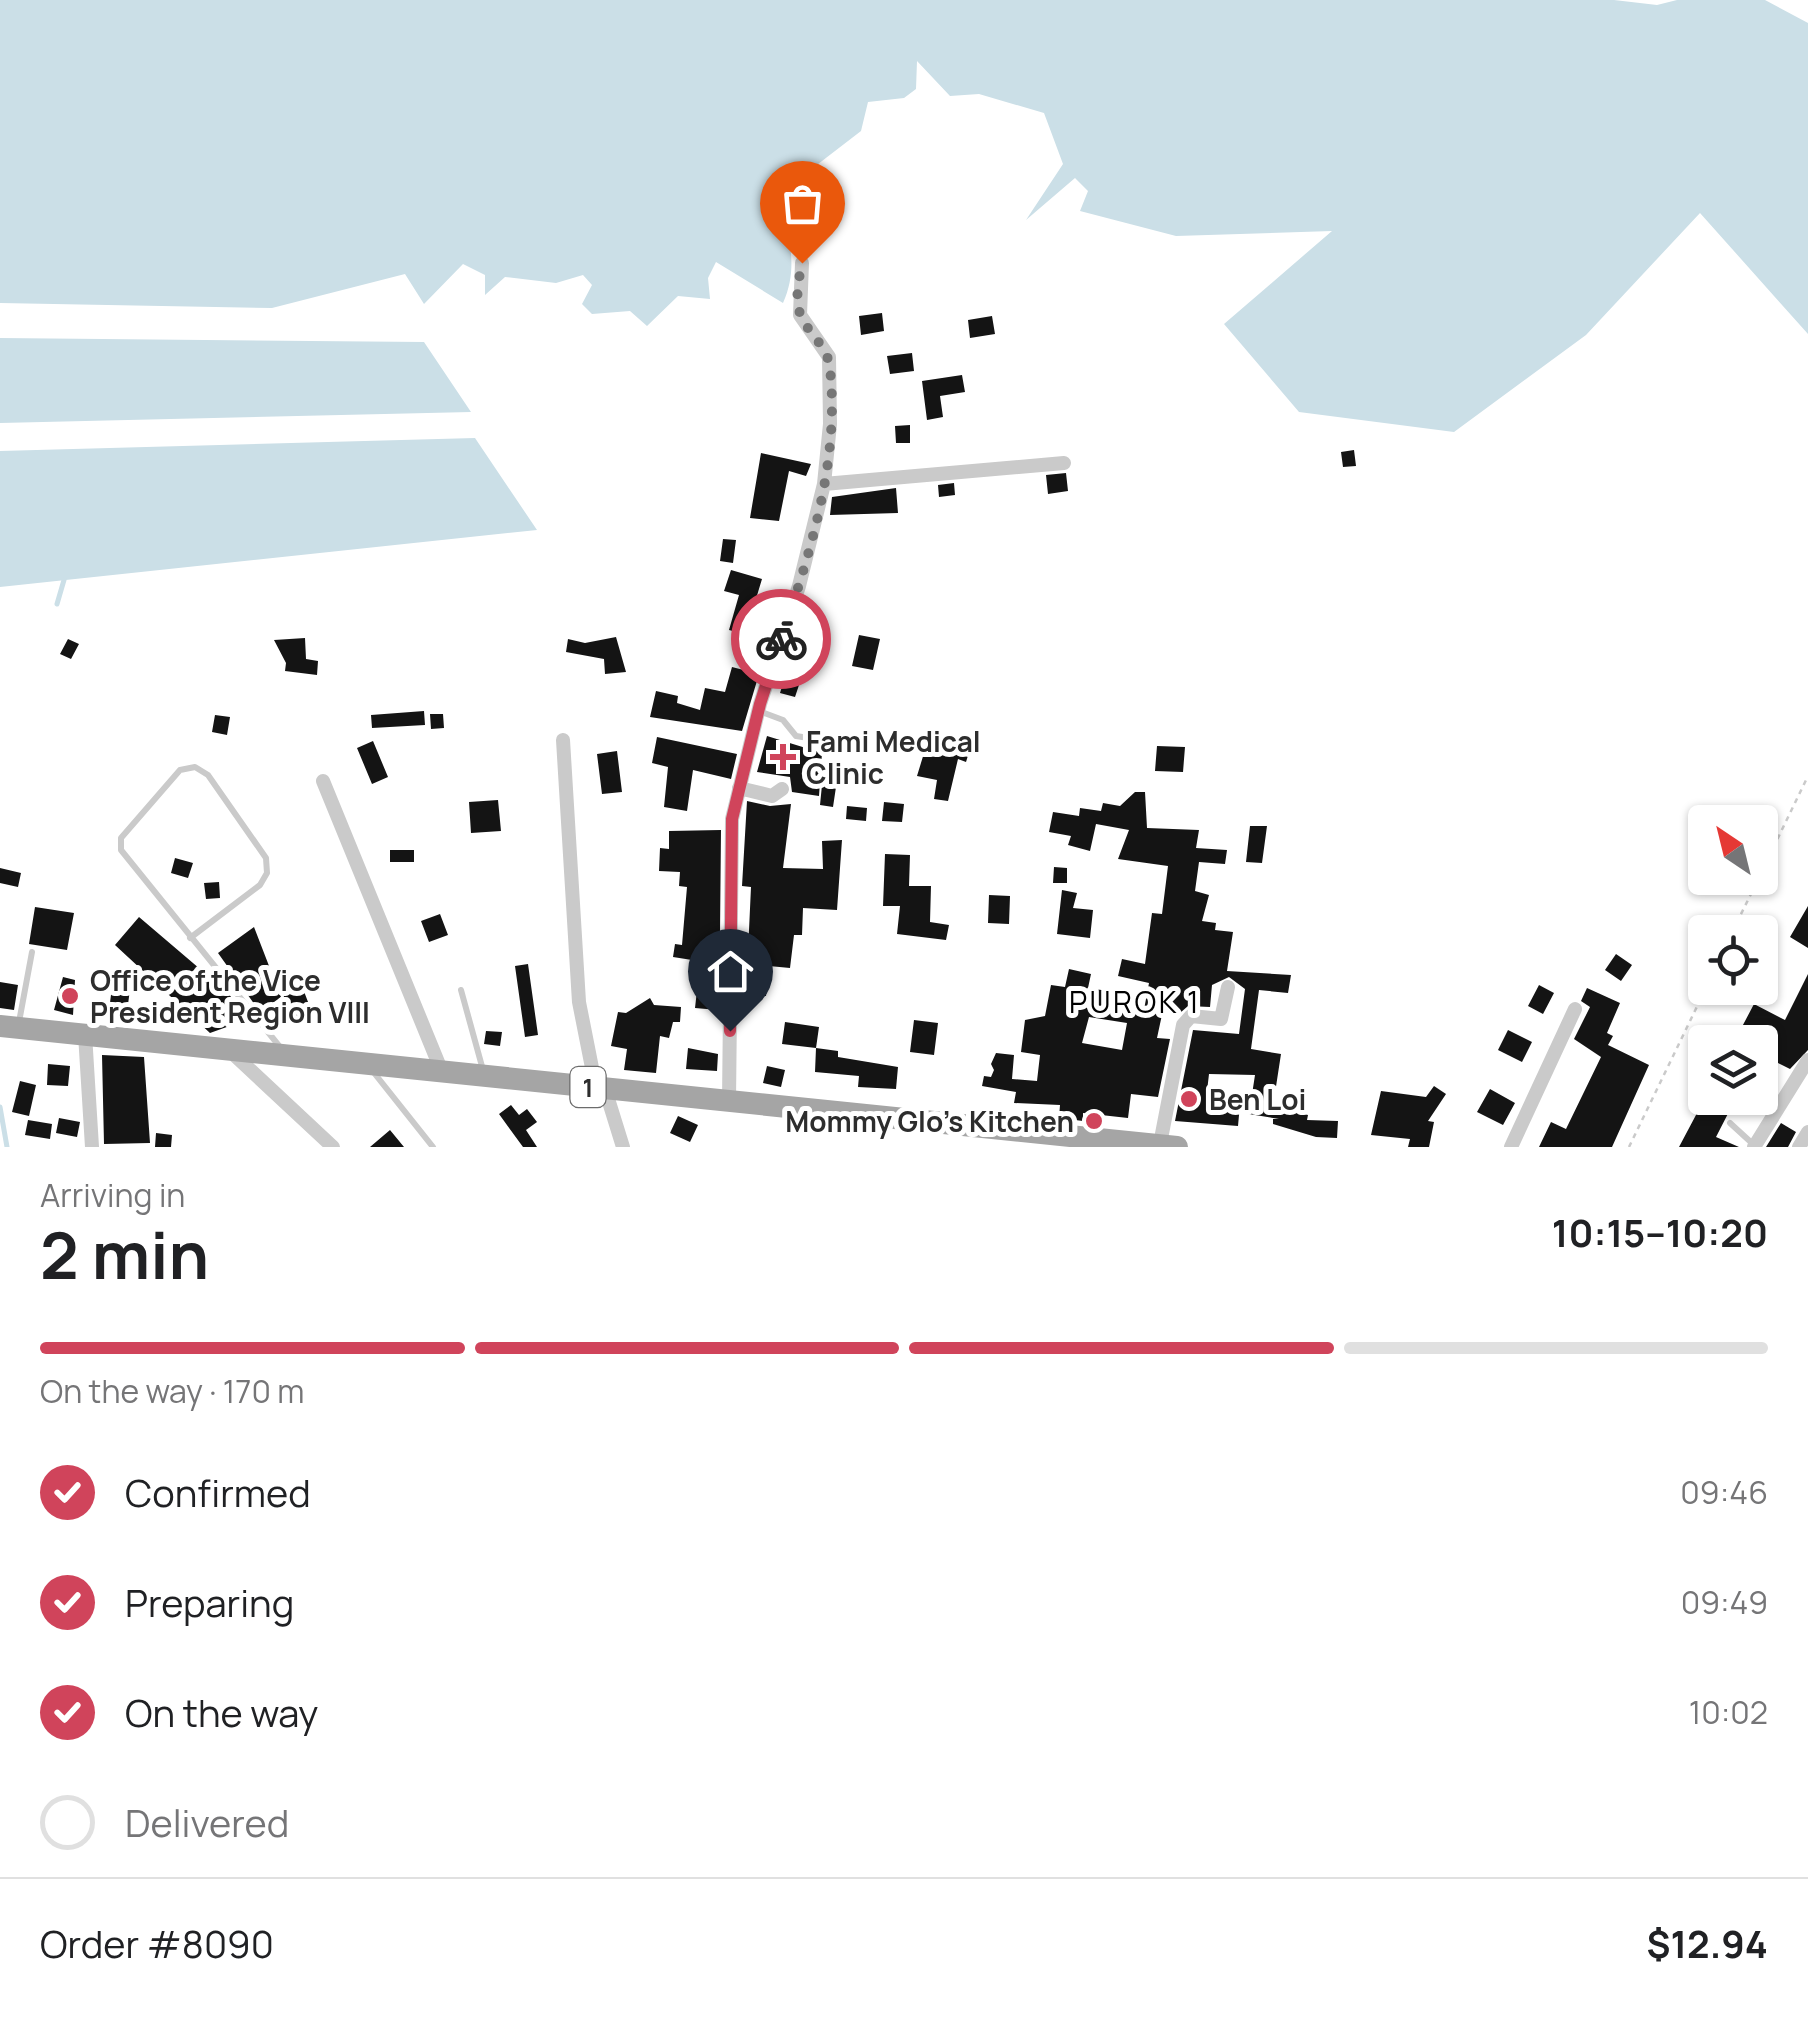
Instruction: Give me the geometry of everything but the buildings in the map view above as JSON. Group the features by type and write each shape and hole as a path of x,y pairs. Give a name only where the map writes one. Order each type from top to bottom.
{"main road":[{"name":"1","path":"9,1027 994,1132 1169,1145"}],"street":[{"path":"730,1102 732,819 758,711 799,586 824,484 829,357 800,315 797,294 802,263"},
{"path":"824,484 1064,463"},
{"path":"563,740 579,1002 600,1088 623,1147"},
{"path":"323,781 442,1072"},
{"path":"740,788 772,796 782,789"},
{"path":"1169,1145 1182,1025 1191,1016 1221,1018 1228,986"},
{"path":"1512,1147 1576,1010"},
{"path":"85,1034 92,1147"},
{"path":"228,1050 333,1147"},
{"path":"1755,1146 1808,1060"},
{"path":"1799,1147 1808,1132"}],"lane":[{"path":"758,711 783,720 796,736 859,746"},
{"path":"190,938 260,885 268,873 266,858 208,775 195,767 180,770 121,838 125,857 190,938 287,1056"},
{"path":"9,1027 32,952"},
{"path":"461,990 485,1076"},
{"path":"367,1064 433,1147"},
{"path":"1730,1123 1755,1146"}],"path":[{"path":"1778,837 1808,776"},
{"path":"1629,1147 1698,1005"}],"shaded area":[{"path":"0,0 1614,0 1657,5 1677,0 1765,0 1808,23 1808,334 1700,213 1586,335 1454,432 1299,412 1224,324 1332,231 1176,236 1080,211 1088,191 1075,178 1026,220 1063,164 1044,113 979,94 950,96 917,61 916,89 904,98 868,102 861,131 809,171 784,203 791,265 783,303 716,262 708,278 710,299 678,296 647,326 630,311 592,314 582,304 592,285 583,275 556,283 505,277 485,295 485,275 463,264 424,304 405,274 272,308 0,303"},
{"path":"0,338 424,342 471,412 0,423"},
{"path":"475,438 537,530 0,587 0,451"}],"waterway":[{"path":"57,604 64,580"},
{"path":"0,1107 7,1147"}],"way so far":[{"path":"781,639 799,586 824,484 830,424 829,357 800,315 797,294 802,263"}],"place":[{"name":"Fami Medical Clinic","path":"783,757"},
{"name":"Office of the Vice President Region VIII","path":"70,996"},
{"name":"Ben Loi","path":"1189,1099"},
{"name":"Mommy Glo's Kitchen","path":"1094,1121"}],"district":[{"name":"PUROK 1","path":"1135,1001"}],"route":[{"path":"730,1031 732,819 760,704 781,639"}]}
